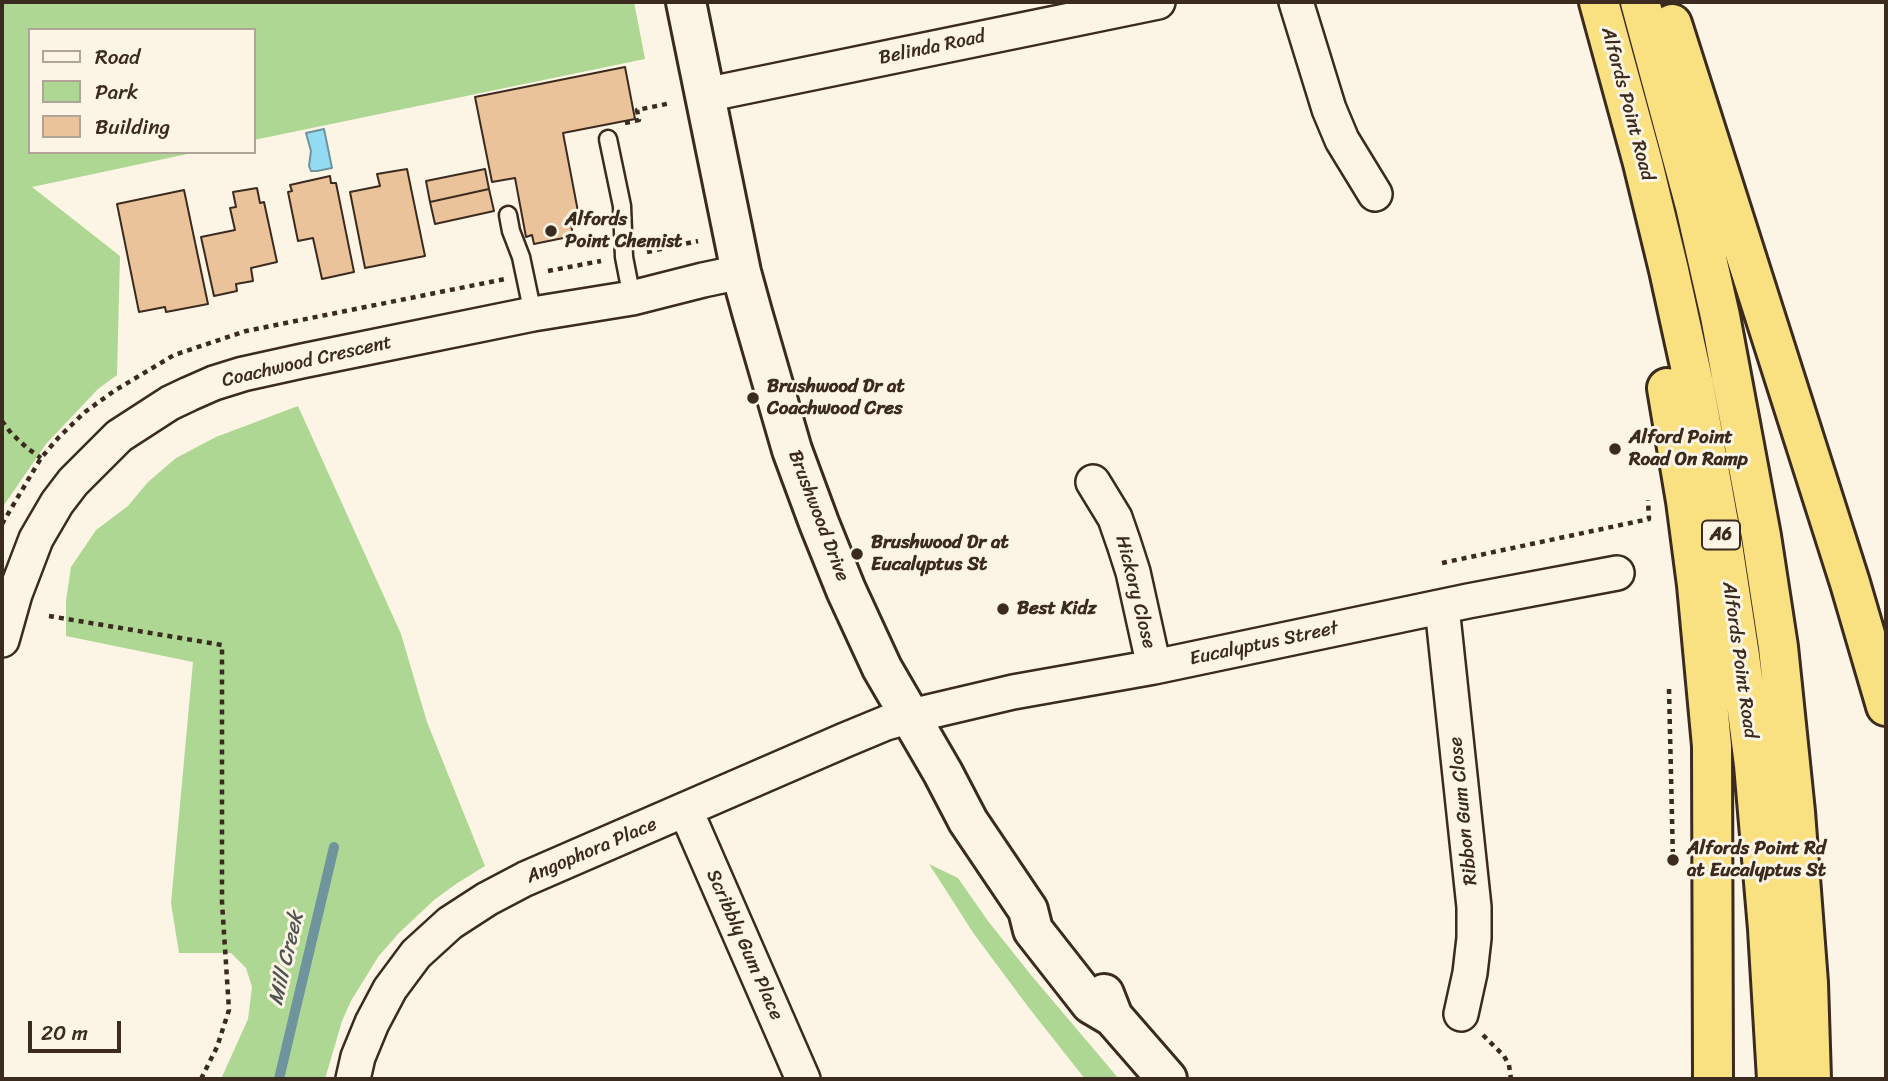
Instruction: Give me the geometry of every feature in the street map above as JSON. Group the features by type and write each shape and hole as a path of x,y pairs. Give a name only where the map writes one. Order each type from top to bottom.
{"highway":[{"path":"1576,2 1627,192 1666,378 1689,525 1703,637 1712,746 1713,1079"},
{"name":"Alfords Point Road","path":"1599,2 1672,282 1723,545 1755,779 1777,1079"},
{"name":"Alfords Point Road","path":"1640,2 1698,217 1723,330 1761,536 1781,674 1796,812 1808,983 1811,1079"},
{"path":"1665,2 1850,583 1886,706"}],"street":[{"name":"Brushwood Drive","path":"686,2 688,99 782,418 819,523 864,629 882,668 968,821 1028,910 1048,923 1104,994 1113,1017 1167,1079"},
{"name":"Belinda Road","path":"688,99 1158,2"},
{"path":"1296,2 1329,108 1342,140 1376,194"},
{"name":"Coachwood Crescent","path":"2,640 15,594 36,539 57,503 73,482 119,436 170,403 214,383 243,374 533,314 632,299 703,279 741,272"},
{"name":"Hickory Close","path":"1093,482 1115,518 1125,544 1154,667"},
{"name":"Eucalyptus Street","path":"911,716 1013,692 1154,667 1617,573"},
{"name":"Ribbon Gum Close","path":"1442,607 1474,907 1474,938 1461,1014"},
{"name":"Angophora Place","path":"353,1079 358,1057 390,989 416,954 450,923 486,899 525,879 845,740 911,716"},
{"name":"Scribbly Gum Place","path":"686,811 803,1079"}],"lane":[{"path":"608,139 622,206 624,257 632,299"},
{"path":"508,215 521,257 533,314"}],"path":[{"path":"640,109 688,99"},
{"path":"2,421 11,433 41,458"},
{"path":"1442,563 1649,519 1647,493"},
{"path":"49,616 222,645 222,902 229,1010 217,1047 201,1079"},
{"path":"1669,679 1673,860"},
{"path":"1461,1014 1504,1056 1509,1065 1511,1079"}],"green space":[{"path":"2,2 634,2 645,59 256,140 256,28 28,28 28,154 188,154 32,187 120,256 117,375 98,389 46,444 2,508"},
{"path":"298,406 401,634 427,722 485,866 434,900 378,957 342,1021 325,1079 221,1079 248,1019 252,987 246,968 231,953 179,953 171,903 193,662 66,636 66,601 71,567 96,530 128,506 148,482 176,458 216,437"},
{"path":"929,864 958,878 1031,975 1119,1079 1085,1079 974,934"}],"water":[{"path":"324,129 332,168 311,171 311,151 306,133"}],"building":[{"path":"625,67 635,119 563,133 580,222 571,224 573,236 534,244 532,235 526,237 515,178 492,182 475,97"},
{"path":"407,169 425,256 365,268 350,192 380,186 377,174"},
{"path":"485,169 489,189 430,202 426,181"},
{"path":"330,176 331,183 336,183 354,272 322,279 313,238 298,241 288,192 292,191 290,185"},
{"path":"257,188 260,203 264,202 277,262 251,268 253,281 236,284 237,291 214,296 201,237 235,230 230,208 236,207 233,192"},
{"path":"489,189 494,211 435,224 430,202"},
{"path":"184,190 208,304 166,312 165,307 139,312 117,204"}],"waterway":[{"name":"Mill Creek","path":"279,1079 334,847"}],"place":[{"name":"Alfords Point Chemist","path":"551,231"},
{"name":"Brushwood Dr at Coachwood Cres","path":"753,398"},
{"name":"Alford Point Road On Ramp","path":"1615,449"},
{"name":"Brushwood Dr at Eucalyptus St","path":"857,554"},
{"name":"Best Kidz","path":"1003,609"},
{"name":"Alfords Point Rd at Eucalyptus St","path":"1673,860"}]}
